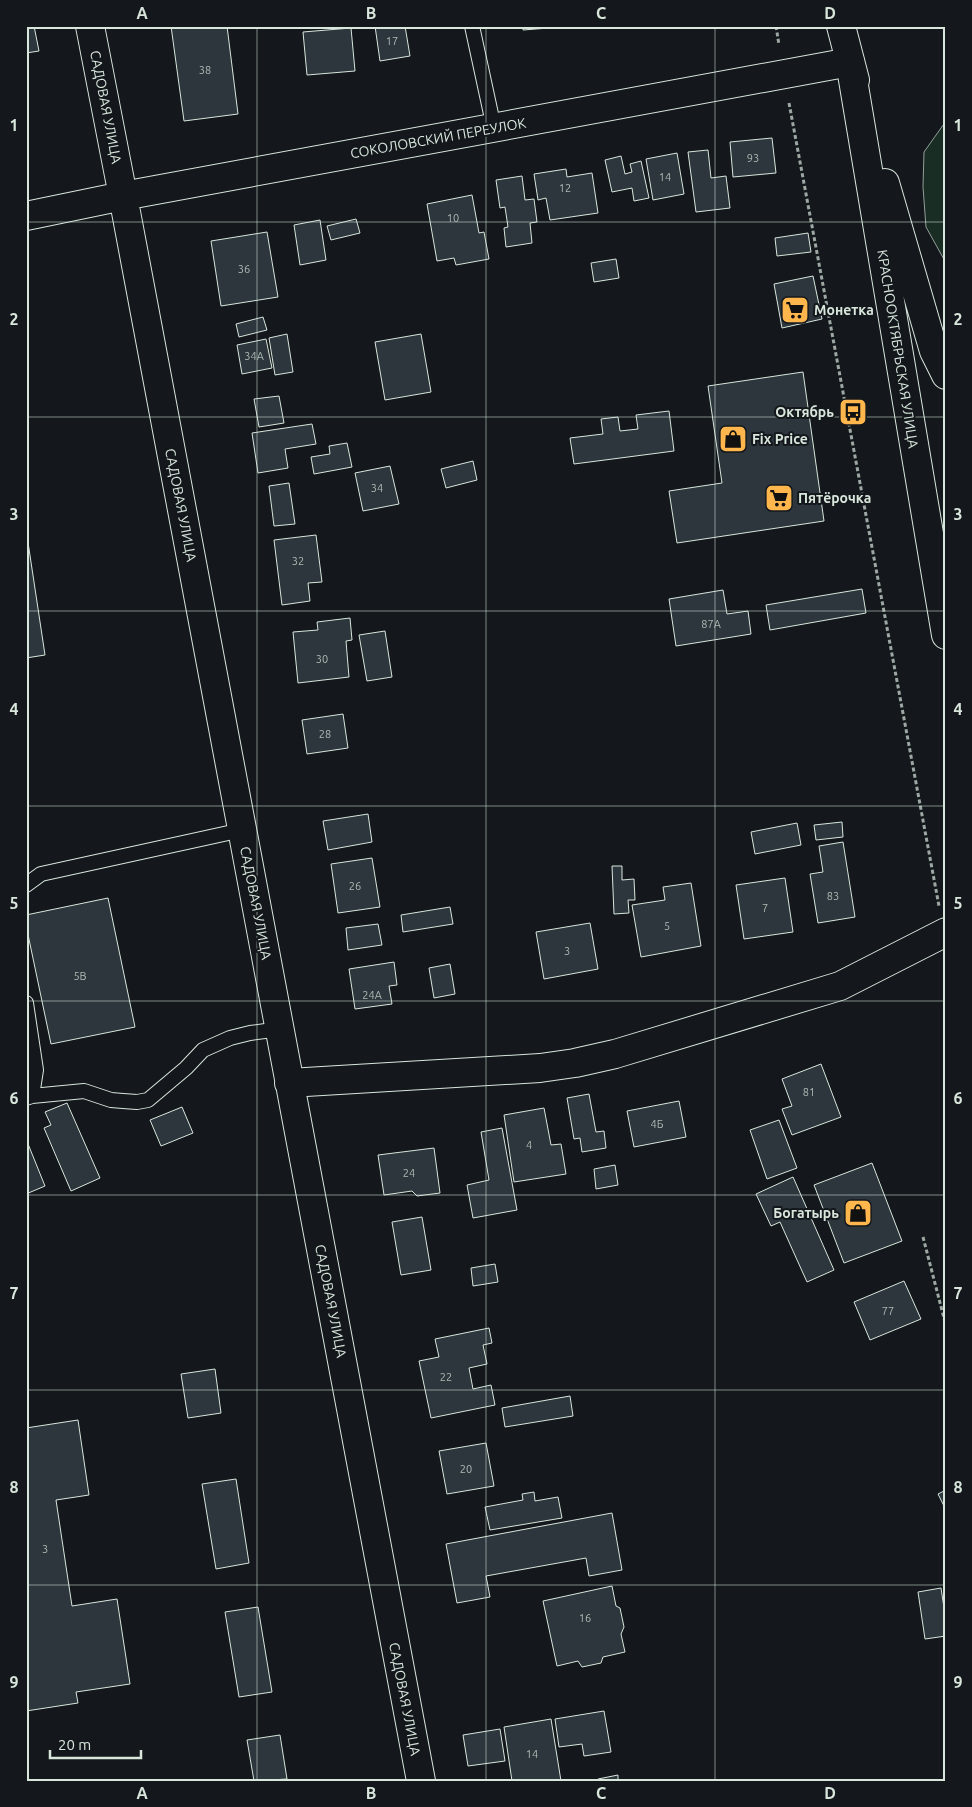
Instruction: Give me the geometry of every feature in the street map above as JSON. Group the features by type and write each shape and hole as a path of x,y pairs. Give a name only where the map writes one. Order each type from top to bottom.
{"street":[{"name":"САДОВАЯ УЛИЦА","path":"90,26 421,1781"},
{"name":"КРАСНООКТЯБРЬСКАЯ УЛИЦА","path":"841,26 934,351 946,375"},
{"name":"СОКОЛОВСКИЙ ПЕРЕУЛОК","path":"26,216 123,196 850,62"},
{"name":"КРАСНООКТЯБРЬСКАЯ УЛИЦА","path":"850,62 946,635"},
{"path":"290,1083 540,1068 607,1056 840,986 945,932"}],"lane":[{"path":"472,26 494,128"},
{"path":"26,885 41,874 242,830"},
{"path":"26,1003 36,1070 29,1097 84,1091 100,1097 123,1101 137,1102 148,1100 179,1075 203,1050 230,1038 250,1033 280,1030"}],"path":[{"path":"776,26 915,782 945,932"},
{"path":"923,1237 946,1326"}],"green space":[{"path":"946,121 946,263 926,227 923,187 924,152"}],"building":[{"path":"26,26 34,26 39,51 26,53"},
{"path":"171,26 227,26 238,114 184,121"},
{"path":"375,26 405,26 410,56 380,61"},
{"path":"523,26 549,26 549,28 523,30"},
{"path":"351,28 355,71 307,75 303,32"},
{"path":"772,138 776,173 733,177 730,142"},
{"path":"708,150 711,178 726,176 730,208 696,212 688,152"},
{"path":"677,153 684,194 653,200 646,159"},
{"path":"621,156 625,174 632,172 630,164 641,161 649,198 634,201 632,188 612,192 605,160"},
{"path":"566,169 567,177 592,173 598,213 550,220 546,198 538,200 534,174"},
{"path":"522,176 525,200 534,199 537,222 530,223 532,243 506,247 504,228 508,227 505,207 500,208 496,180"},
{"path":"472,195 479,233 484,232 489,259 456,265 454,258 437,261 427,204"},
{"path":"356,219 360,233 331,240 327,226"},
{"path":"320,220 326,260 300,265 294,225"},
{"path":"267,232 278,297 221,306 211,241"},
{"path":"808,233 811,252 777,256 775,238"},
{"path":"616,259 619,278 594,282 591,263"},
{"path":"813,276 822,319 782,328 774,284"},
{"path":"263,317 267,330 239,337 236,324"},
{"path":"287,334 293,372 275,375 269,338"},
{"path":"421,334 431,392 385,400 375,342"},
{"path":"266,339 272,368 242,374 237,345"},
{"path":"803,372 824,521 677,543 669,491 722,483 708,386"},
{"path":"279,396 284,423 259,427 254,399"},
{"path":"669,411 674,451 574,464 570,438 603,434 601,419 618,417 620,431 638,429 636,415"},
{"path":"312,424 316,444 285,449 288,468 258,473 252,433"},
{"path":"347,443 352,467 314,474 311,457 330,454 329,446"},
{"path":"473,461 477,480 446,488 441,469"},
{"path":"390,466 399,504 363,511 355,473"},
{"path":"289,483 295,524 274,526 269,486"},
{"path":"26,529 45,655 26,658"},
{"path":"316,535 322,582 308,583 310,601 282,605 274,540"},
{"path":"862,589 866,613 770,630 766,605"},
{"path":"723,590 727,614 748,611 751,634 676,646 669,599"},
{"path":"350,618 352,640 346,641 349,677 298,683 293,632 318,630 317,622"},
{"path":"385,631 392,677 367,681 359,635"},
{"path":"343,714 348,748 307,754 302,720"},
{"path":"368,814 372,842 328,850 323,821"},
{"path":"842,822 843,837 816,840 814,825"},
{"path":"797,823 801,845 755,854 751,832"},
{"path":"843,842 855,917 818,923 810,874 823,872 819,846"},
{"path":"372,858 380,907 338,913 331,864"},
{"path":"612,866 622,866 622,880 634,879 635,900 628,900 629,913 614,914"},
{"path":"785,878 793,932 744,939 736,885"},
{"path":"691,883 701,946 641,957 632,905 665,900 663,887"},
{"path":"108,898 135,1027 51,1044 26,925 26,915"},
{"path":"450,907 453,924 403,932 401,915"},
{"path":"590,923 598,969 544,979 536,932"},
{"path":"378,924 382,945 348,950 346,928"},
{"path":"394,962 397,985 389,986 392,1004 355,1009 349,969"},
{"path":"450,964 455,994 434,998 429,968"},
{"path":"821,1064 841,1117 792,1135 782,1109 792,1106 782,1079"},
{"path":"589,1094 596,1132 604,1131 606,1148 582,1152 580,1138 574,1139 567,1098"},
{"path":"679,1101 686,1137 634,1147 627,1111"},
{"path":"67,1103 100,1178 71,1191 44,1128 51,1125 45,1112"},
{"path":"182,1107 193,1133 161,1146 150,1120"},
{"path":"544,1108 551,1145 561,1144 566,1174 514,1182 504,1115"},
{"path":"779,1120 797,1168 767,1179 750,1130"},
{"path":"502,1128 517,1210 473,1218 467,1185 489,1180 481,1132"},
{"path":"26,1139 45,1186 26,1194"},
{"path":"434,1148 440,1193 417,1196 412,1191 384,1195 378,1155"},
{"name":"Богатырь","path":"872,1163 902,1241 844,1263 814,1185"},
{"path":"615,1165 618,1185 596,1189 594,1169"},
{"path":"793,1177 834,1270 807,1282 780,1222 771,1226 756,1194"},
{"path":"422,1217 431,1270 401,1275 392,1222"},
{"path":"495,1264 498,1282 473,1286 471,1268"},
{"path":"904,1281 921,1319 870,1340 854,1302"},
{"path":"489,1328 492,1343 483,1345 487,1364 469,1368 473,1389 491,1385 495,1405 431,1418 419,1361 439,1357 435,1339"},
{"path":"215,1369 221,1413 188,1418 181,1374"},
{"path":"570,1396 573,1416 505,1427 502,1408"},
{"path":"78,1420 89,1495 56,1500 72,1606 117,1599 130,1684 76,1692 78,1703 26,1711 26,1428"},
{"path":"486,1443 494,1486 447,1494 439,1451"},
{"path":"236,1479 249,1563 216,1569 202,1484"},
{"path":"946,1490 946,1510 938,1494"},
{"path":"534,1492 535,1501 558,1497 562,1518 490,1530 485,1507 523,1500 522,1494"},
{"path":"612,1513 622,1570 589,1576 586,1558 486,1576 490,1597 457,1603 446,1544"},
{"path":"612,1586 616,1606 620,1608 624,1627 621,1634 625,1652 603,1657 601,1663 582,1667 578,1661 557,1666 543,1601"},
{"path":"941,1588 946,1621 946,1636 925,1639 918,1592"},
{"path":"258,1607 272,1692 239,1697 225,1612"},
{"path":"604,1711 611,1752 584,1756 582,1744 559,1747 555,1719"},
{"path":"551,1719 561,1781 512,1781 504,1727"},
{"path":"500,1729 505,1761 468,1766 463,1735"},
{"path":"280,1735 287,1779 254,1781 247,1740"},
{"path":"618,1775 618,1781 598,1781 598,1779"}],"place":[{"name":"Монетка","path":"795,310"},
{"name":"Октябрь","path":"853,412"},
{"name":"Fix Price","path":"733,439"},
{"name":"Пятёрочка","path":"779,498"},
{"name":"Богатырь","path":"858,1213"}]}
